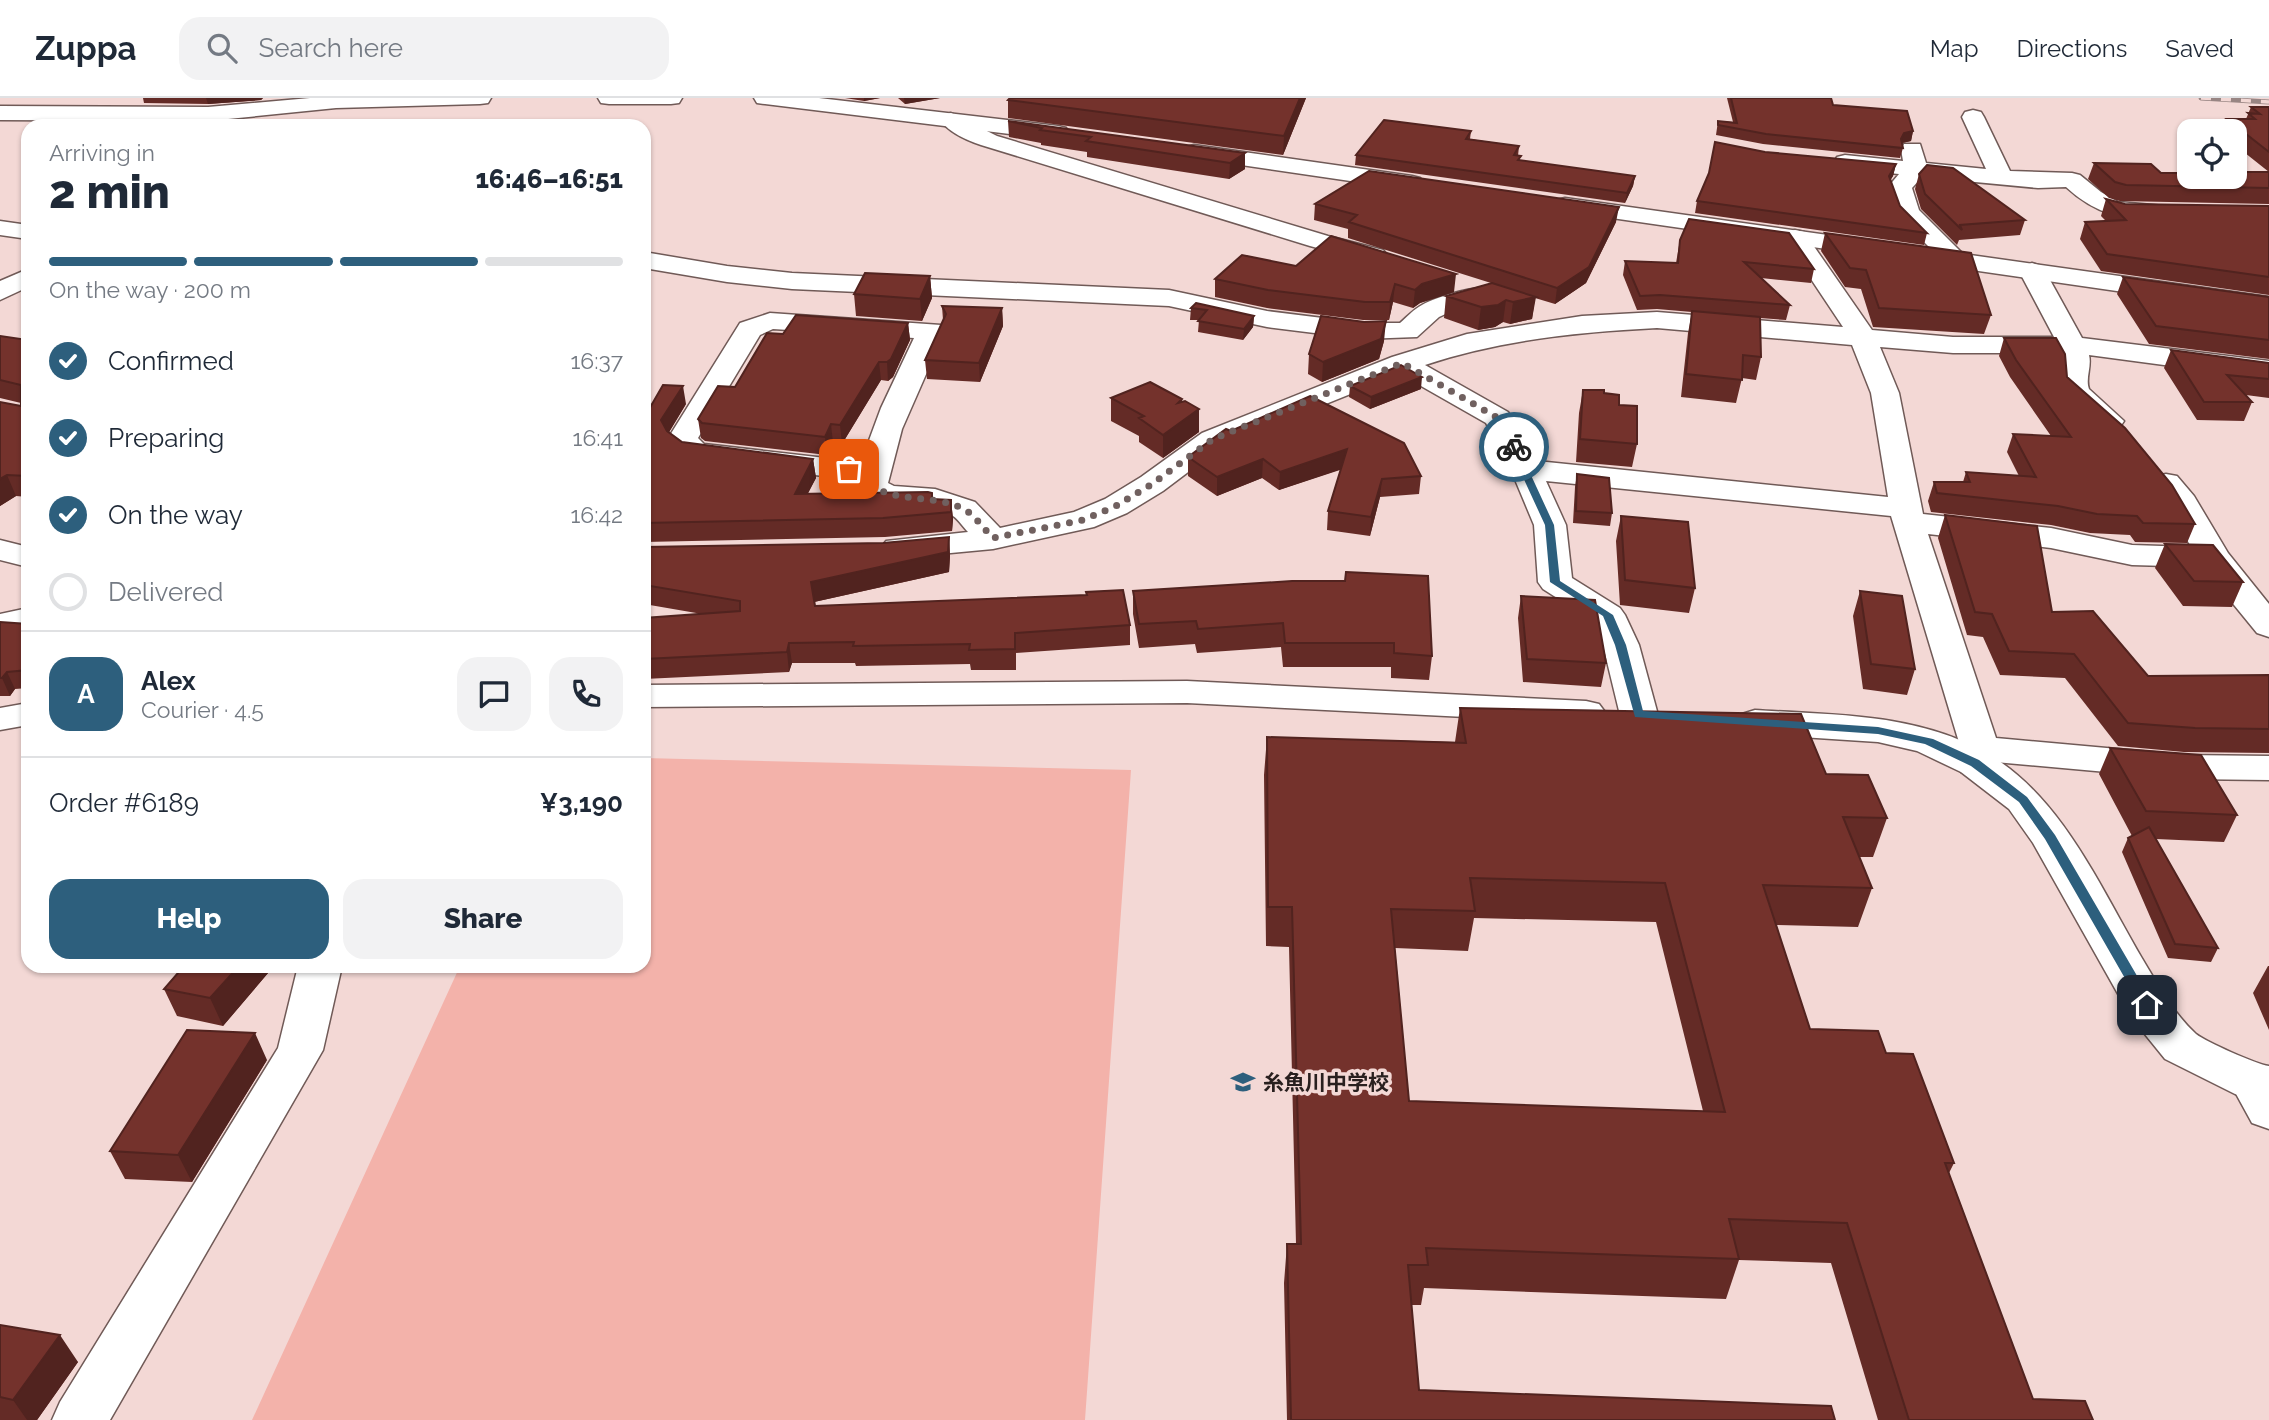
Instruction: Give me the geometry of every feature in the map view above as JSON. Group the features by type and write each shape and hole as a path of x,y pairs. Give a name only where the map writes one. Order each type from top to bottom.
{"street":[{"path":"0,113 208,114 336,102 481,98"},
{"path":"609,98 671,98"},
{"path":"765,98 1079,135"},
{"path":"1973,117 2002,178"},
{"path":"951,120 967,133 983,139 1396,263"},
{"path":"1844,140 1911,146 1916,169"},
{"path":"1173,148 1432,186"},
{"path":"1828,160 2038,181 2072,180 2099,205 2119,211 2173,212"},
{"path":"1916,169 1900,187 1908,212 1956,261"},
{"path":"1540,201 2269,305"},
{"path":"0,228 21,231"},
{"path":"1795,237 1862,336 1885,393 1906,515 1978,756 2023,800 2050,837 2147,1005 2181,1047 2263,1091"},
{"path":"651,261 716,273 792,281 1144,295 1281,321 1363,331 1407,331 1467,341"},
{"path":"2032,271 2072,345 2077,363 2073,384 2076,393 2140,450 2183,503 2213,557 2265,614"},
{"path":"1442,279 1582,324"},
{"path":"0,292 21,281"},
{"path":"1407,331 1443,305 1511,302"},
{"path":"872,550 993,538 1083,520 1116,506 1152,484 1213,439 1402,363 1467,341 1582,324 1657,320 1954,345 2072,345 2269,370"},
{"path":"873,473 695,452 682,440 750,329 770,321 931,331 873,473 872,486 886,495 935,499 964,509 993,538"},
{"path":"1402,363 1498,418 1526,470 1550,525 1555,582 1608,615 1620,645 1639,715"},
{"path":"1526,470 1585,473 1770,495 2051,538 2132,555 2213,557"},
{"path":"0,550 21,555"},
{"path":"0,625 21,620"},
{"path":"651,696 1187,692 1679,717"},
{"path":"0,719 21,715"},
{"path":"1718,720 1878,730 1929,741 1978,756 2184,767 2269,768"},
{"path":"80,1420 300,1049 318,973"}],"shaded area":[{"path":"651,758 1131,770 1085,1420 252,1420 457,973 651,973"}],"building":[{"path":"1300,98 1284,136 1008,100"},
{"path":"1731,98 1831,98 1833,105 1907,111 1913,131 1904,133 1901,139 1903,148 1766,134 1718,125 1718,121 1737,123"},
{"path":"2251,107 2269,107 2269,152 2247,135 2247,119 2255,119 2248,113 2260,114"},
{"path":"1384,120 1471,131 1466,139 1519,146 1514,155 1521,156 1518,160 1635,176 1627,193 1356,155"},
{"path":"1008,121 1245,153 1230,163 1086,141 1091,137 1040,130 1042,128"},
{"path":"1715,142 1765,152 1896,164 1889,176 1900,206 1927,233 1697,201 1709,173"},
{"path":"2094,163 2151,164 2161,173 2177,173 2177,186 2126,185 2115,182"},
{"path":"1927,165 1953,168 2025,220 1960,225 1962,230 1925,194 1919,174"},
{"path":"1369,171 1619,207 1589,267 1557,288 1349,222 1357,215 1315,204"},
{"path":"2247,172 2269,172 2269,188 2247,188"},
{"path":"2106,199 2125,204 2269,206 2269,277 2107,254 2085,222 2126,220"},
{"path":"1689,219 1789,233 1814,269 1744,262 1790,305 1660,295 1640,296 1625,261 1678,263 1680,240"},
{"path":"1825,233 1971,253 1991,315 1879,308 1866,270 1850,268"},
{"path":"1331,236 1456,274 1422,284 1415,290 1395,284 1390,302 1365,302 1268,290 1215,279 1242,255 1296,266"},
{"path":"865,273 930,276 920,299 854,294"},
{"path":"2123,277 2269,297 2269,340 2156,326"},
{"path":"1492,283 1536,297 1513,302 1506,300 1498,305 1481,307 1446,296"},
{"path":"1196,303 1254,316 1244,329 1198,321 1207,310 1191,308"},
{"path":"942,306 1002,308 979,363 925,360 946,314"},
{"path":"1692,311 1760,317 1761,357 1743,355 1742,380 1686,374"},
{"path":"796,315 908,323 891,359 879,362 840,425 831,424 825,437 702,423 698,419 718,386 735,387 767,333 783,334"},
{"path":"1321,316 1364,322 1386,321 1381,339 1323,362 1309,354"},
{"path":"0,336 21,339 21,385 0,380"},
{"path":"2004,338 2056,338 2065,354 2067,377 2125,428 2172,485 2195,524 2143,523 2137,516 2097,514 2058,506 1937,493 1934,482 1970,482 1966,472 2036,477 2013,434 2071,437 2016,360"},
{"path":"2171,350 2269,363 2269,379 2227,375 2252,402 2204,402"},
{"path":"1401,365 1422,377 1371,397 1350,386"},
{"path":"1150,382 1182,399 1178,403 1185,401 1199,409 1163,435 1139,418 1144,416 1111,398"},
{"path":"663,385 683,386 661,420 667,431 682,442 813,459 795,494 928,492 932,493 932,499 951,500 951,512 883,518 651,523 651,406"},
{"path":"1583,390 1604,390 1604,393 1619,395 1619,405 1637,406 1637,444 1580,439"},
{"path":"1310,396 1404,443 1421,476 1382,479 1371,517 1328,511 1347,449 1280,472 1263,459 1217,477 1188,457 1226,429 1231,431"},
{"path":"0,402 21,406 21,476 7,475 0,479"},
{"path":"1577,474 1609,478 1612,513 1576,511"},
{"path":"1945,515 2037,526 2052,612 2093,611 2148,676 2269,675 2269,729 2195,728 2128,723 2074,654 2009,651 1992,614 1975,612"},
{"path":"1621,516 1688,522 1695,588 1625,580"},
{"path":"949,537 948,552 811,582 815,606 1087,595 1086,592 1123,590 1130,625 1015,633 1015,649 969,650 970,644 853,646 854,642 789,643 787,652 651,659 651,617 740,611 740,601 651,586 651,547 883,543"},
{"path":"2165,544 2213,545 2243,582 2194,581"},
{"path":"1346,572 1428,576 1432,656 1394,653 1394,643 1285,643 1283,623 1198,629 1196,621 1139,624 1133,591 1292,581 1345,581"},
{"path":"1860,591 1902,596 1915,669 1871,664"},
{"path":"1521,596 1595,600 1606,663 1527,659"},
{"path":"0,622 21,624 21,671 7,672 0,678"},
{"path":"1460,708 1801,714 1826,774 1868,775 1887,818 1843,817 1872,888 1763,885 1810,1029 1878,1031 1886,1053 1913,1054 1954,1163 1945,1163 2033,1399 2085,1401 2093,1420 1909,1420 1847,1223 1729,1219 1739,1259 1426,1248 1428,1265 1408,1265 1419,1390 1831,1406 1835,1420 1291,1420 1287,1244 1301,1244 1292,907 1268,907 1267,737 1466,743","holes":["1470,878 1665,883 1725,1112 1409,1101 1391,909 1475,911"]},
{"path":"2110,748 2201,755 2237,815 2146,811"},
{"path":"2149,827 2218,948 2175,944 2128,838"},
{"path":"178,973 233,973 210,998 164,989"},
{"path":"187,1030 255,1033 178,1155 110,1151"},
{"path":"0,1325 60,1335 13,1400 0,1397"}],"railway":[{"path":"2201,98 2269,102"}],"way so far":[{"path":"849,469 873,473 872,486 886,495 935,499 964,509 993,538 1083,520 1116,506 1152,484 1213,439 1402,363 1498,418 1514,447"}],"place":[{"name":"糸魚川中学校","path":"1243,1082"}],"route":[{"path":"1514,447 1550,525 1555,582 1608,615 1620,645 1639,715 1878,730 1929,741 1975,763 2023,800 2050,837 2147,1005"}]}
